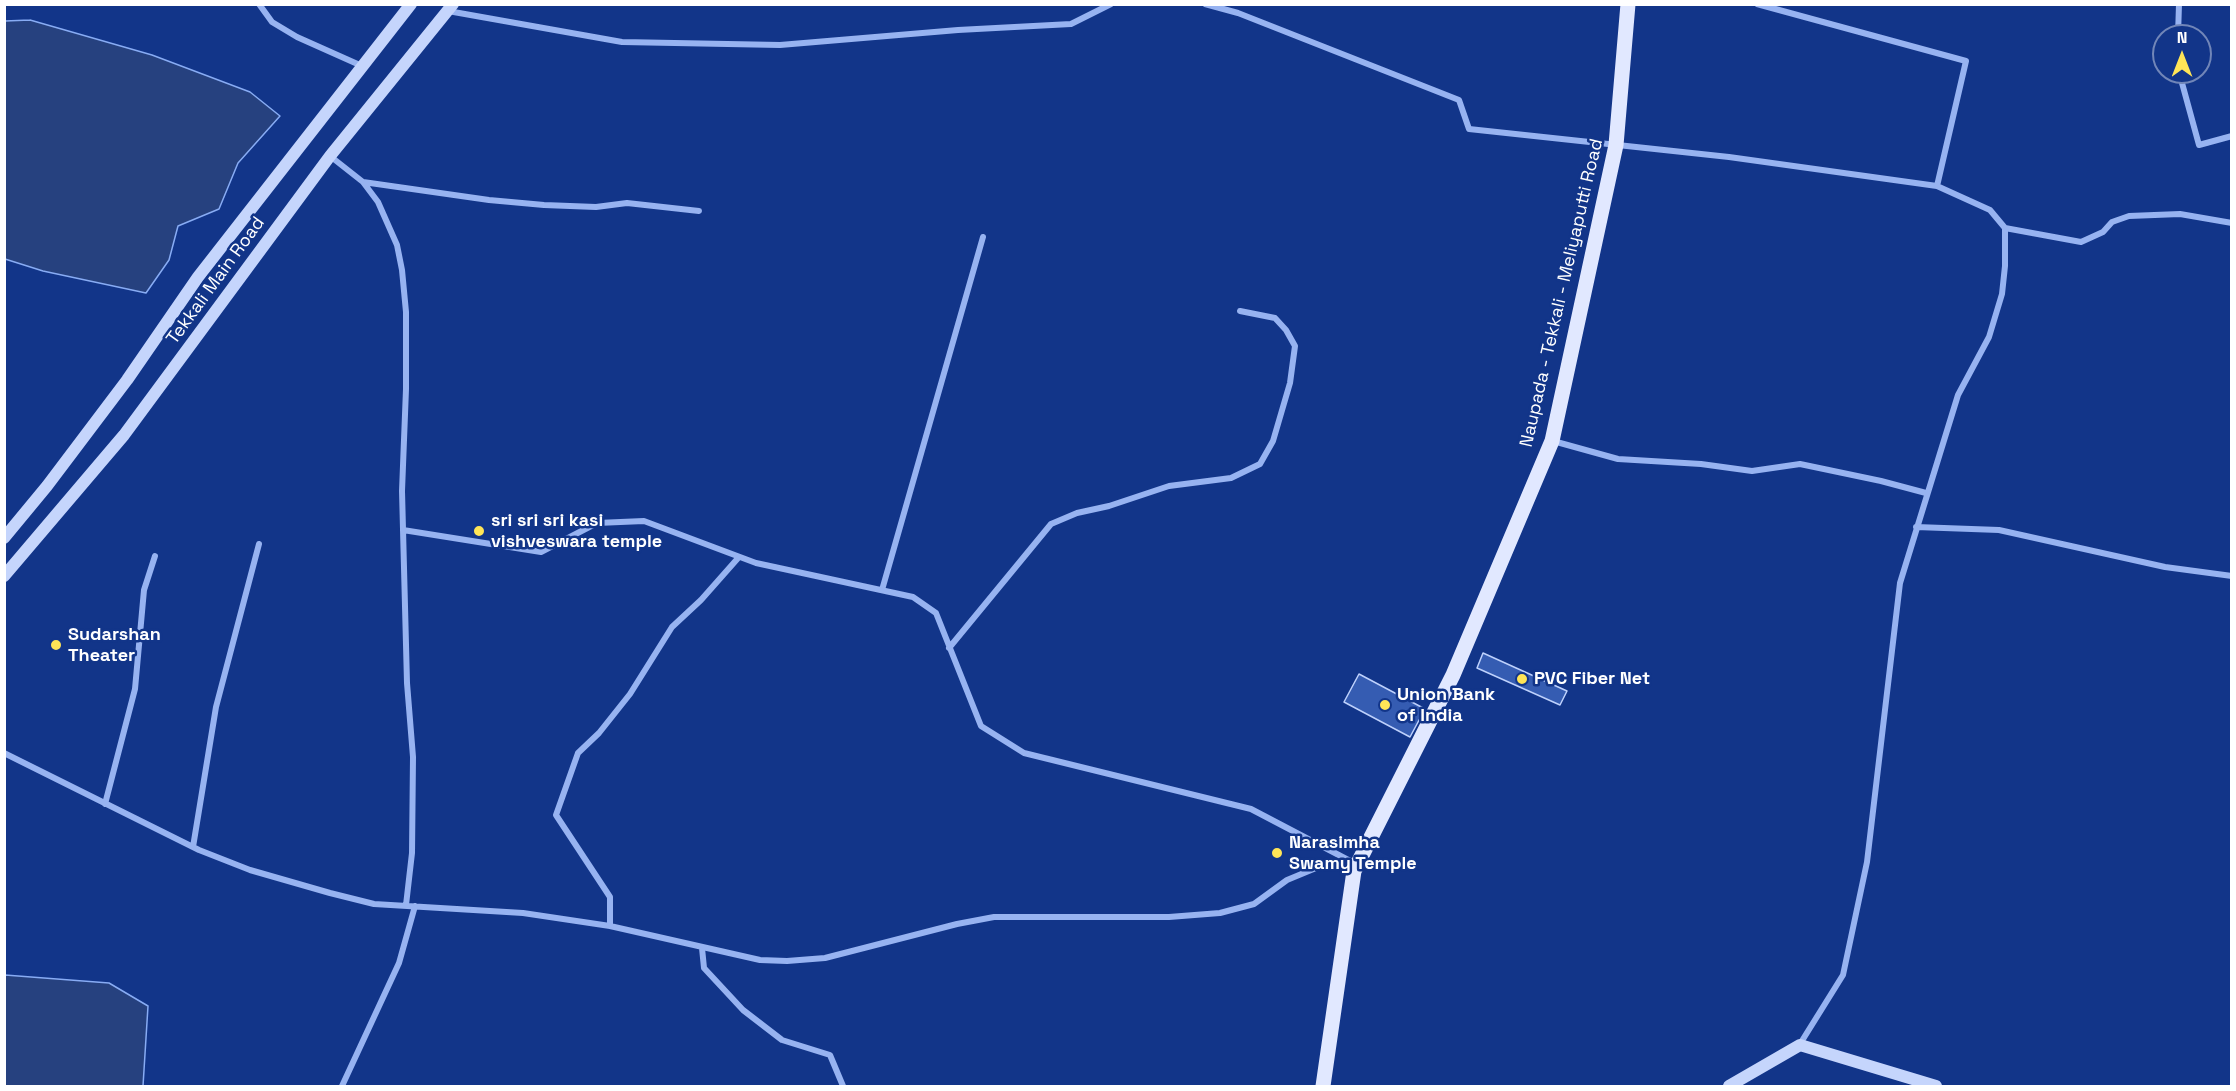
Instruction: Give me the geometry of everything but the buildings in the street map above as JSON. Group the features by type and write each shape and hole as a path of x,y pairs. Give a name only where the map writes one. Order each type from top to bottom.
{"main road":[{"name":"Tekkali Main Road","path":"4,538 47,486 127,380 198,277 411,4"},
{"name":"Naupada - Tekkali - Meliyaputti Road","path":"1323,1086 1354,871 1453,675 1552,441 1616,145 1628,4"},
{"name":"Tekkali Main Road","path":"4,576 124,435 330,156 450,8"},
{"path":"1729,1086 1800,1045 1936,1086"}],"street":[{"path":"258,4 272,22 297,37 363,66"},
{"path":"450,8 622,42 780,45 958,30 1071,24 1111,4"},
{"path":"1205,4 1238,13 1459,100 1469,129 1729,157 1937,186 1990,210 2005,228 2081,242 2103,232 2112,222 2129,216 2180,214 2232,223"},
{"path":"1238,13 1240,4"},
{"path":"1757,4 1966,61 1937,186"},
{"path":"2178,24 2179,4"},
{"path":"2182,84 2199,145 2232,136"},
{"path":"330,156 363,182 378,202 397,245 402,270 406,312 402,491 407,683 413,757 412,853 406,905"},
{"path":"363,182 489,200 544,205 596,207 627,203 699,211"},
{"path":"1800,1045 1843,975 1867,862 1900,583 1958,395 1989,337 2002,294 2005,228"},
{"path":"882,591 982,237"},
{"path":"950,648 1051,524 1077,513 1109,506 1169,486 1231,478 1260,464 1274,441 1290,382 1295,346 1286,330 1275,318 1240,311"},
{"path":"1552,441 1618,459 1701,464 1752,471 1800,464 1926,493"},
{"path":"403,530 541,552 597,523 644,521 756,563 913,597 936,613 981,726 1024,753 1251,809 1357,865"},
{"path":"1916,527 1999,530 2165,567 2232,576"},
{"path":"193,847 216,707 259,544"},
{"path":"105,804 135,689 144,590 155,556"},
{"path":"610,926 610,897 556,815 578,753 599,733 630,694 672,627 701,600 739,557"},
{"path":"4,753 193,847 250,870 330,893 374,904 523,913 610,926 760,960 788,961 825,958 957,924 994,917 1169,917 1220,913 1254,904 1287,880 1316,868 1357,865"},
{"path":"342,1086 399,963 415,906"},
{"path":"702,948 704,968 743,1010 782,1040 830,1055 843,1086"}],"water":[{"path":"30,20 152,55 250,92 280,116 238,163 219,209 178,226 169,260 146,293 43,271 5,259 5,21"},
{"path":"5,975 109,983 148,1006 143,1086 5,1086"}],"place":[{"name":"sri sri sri kasi vishveswara temple","path":"479,531"},
{"name":"Sudarshan Theater","path":"56,645"},
{"name":"PVC Fiber Net","path":"1522,679"},
{"name":"Union Bank of India","path":"1385,705"},
{"name":"Narasimha Swamy Temple","path":"1277,853"}]}
